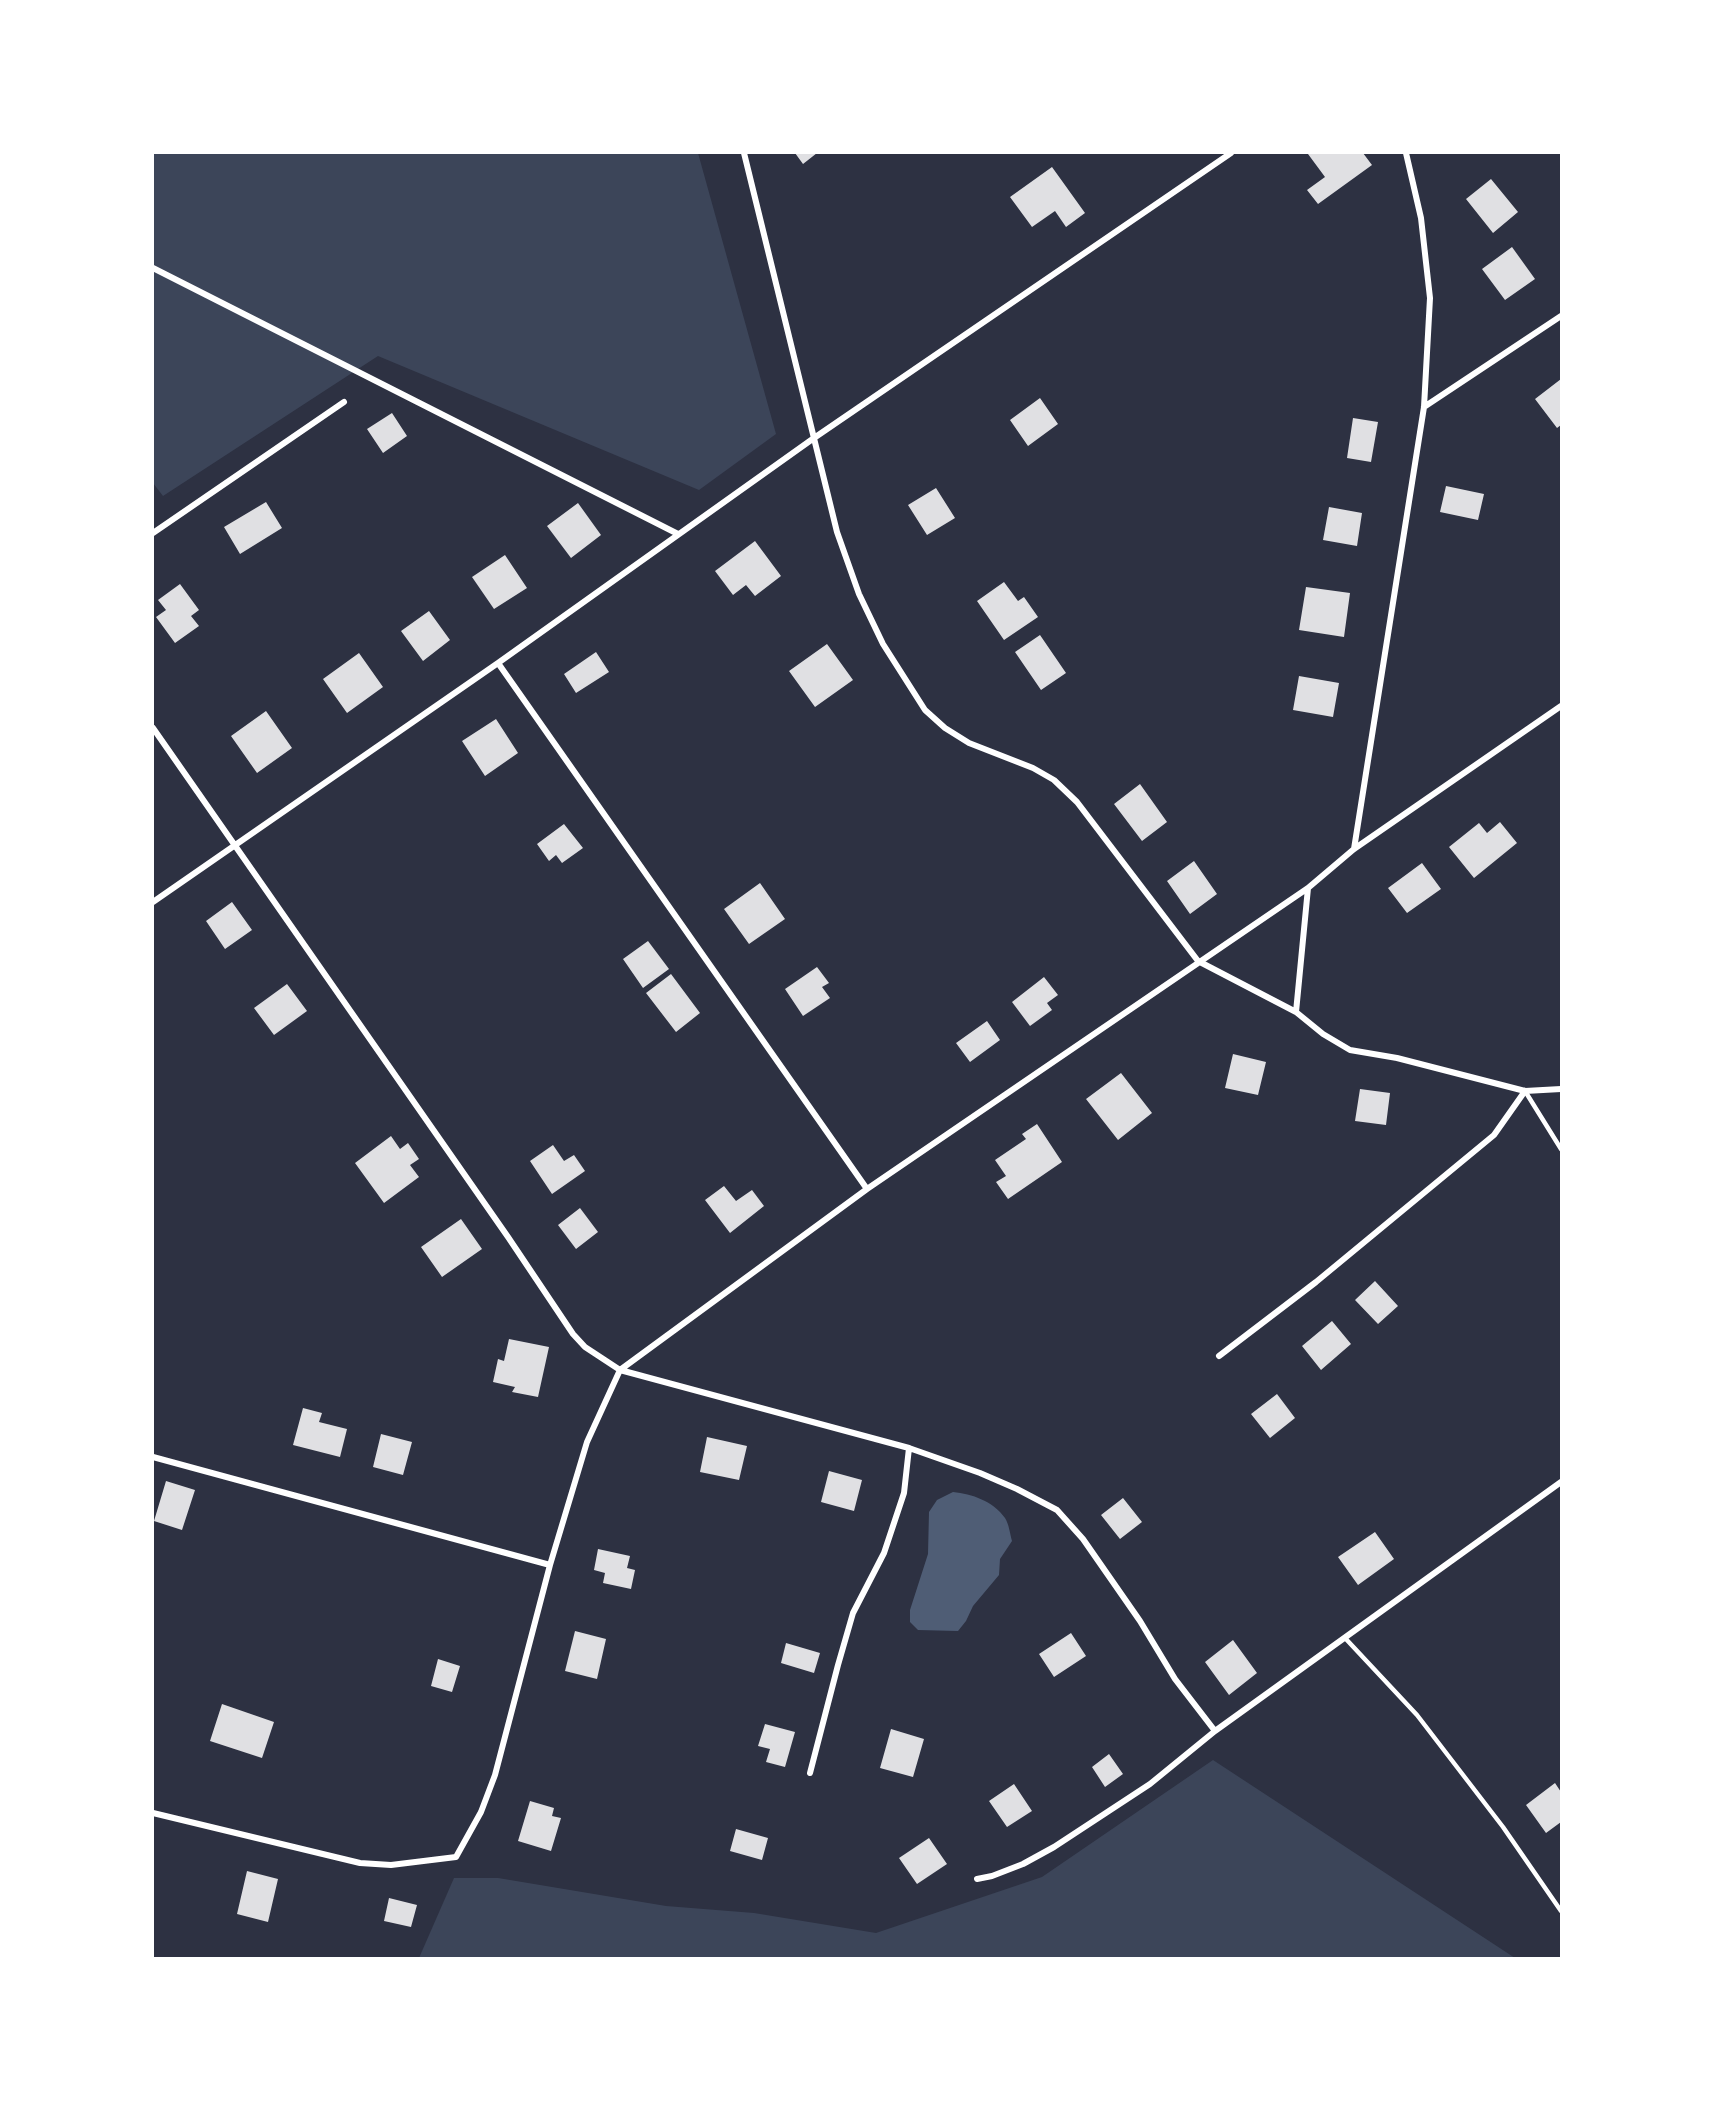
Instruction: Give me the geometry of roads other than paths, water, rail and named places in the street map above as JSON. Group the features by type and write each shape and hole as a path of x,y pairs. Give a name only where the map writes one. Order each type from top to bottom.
{"street":[{"path":"744,153 837,532 859,594 883,644 925,710 945,728 969,743 1033,768 1054,780 1077,802 1198,962 1296,1012 1323,1034 1350,1050 1397,1058 1525,1091 1561,1089"},
{"path":"153,902 498,663 814,438 1231,153"},
{"path":"1354,849 1424,407 1430,298 1422,218 1406,153"},
{"path":"153,268 678,534"},
{"path":"1424,407 1561,316"},
{"path":"153,533 344,402"},
{"path":"498,663 867,1189"},
{"path":"153,1813 360,1863 391,1865 456,1857 481,1812 495,1775 550,1565 587,1442 620,1370 867,1189 1308,888 1354,849 1561,706"},
{"path":"153,728 508,1237 573,1334 585,1347 620,1370 909,1448 980,1473 1057,1510 1083,1539 1140,1621 1175,1679 1215,1731"},
{"path":"1296,1012 1308,888"},
{"path":"1219,1356 1316,1282 1494,1136 1525,1091"},
{"path":"810,1773 853,1613 884,1553 904,1493 909,1448"},
{"path":"153,1457 550,1565"},
{"path":"977,1879 1023,1864 1054,1847 1149,1784 1215,1731 1561,1482"}],"lane":[{"path":"1525,1091 1561,1149"},
{"path":"1345,1638 1417,1715 1503,1827 1561,1911"}]}
